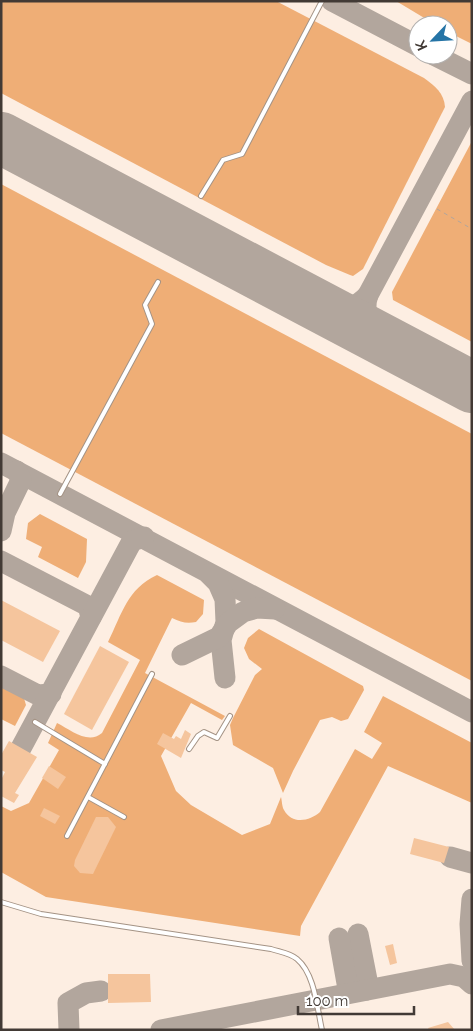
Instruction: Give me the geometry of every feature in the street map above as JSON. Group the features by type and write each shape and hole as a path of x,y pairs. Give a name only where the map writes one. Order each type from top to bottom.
{"lane":[{"path":"201,196 222,160 242,154 322,1"},
{"path":"60,494 152,324 145,305 158,282"},
{"path":"67,836 152,674"},
{"path":"189,749 198,736 204,732 217,738 230,716"},
{"path":"35,722 105,764"},
{"path":"88,797 124,817"},
{"path":"1,902 40,914 288,954 305,968 322,1030"}],"path":[{"path":"437,209 472,229"}],"shaded area":[{"path":"1,1 276,1 424,78 441,94 445,107 363,269 353,276 326,265 1,93"},
{"path":"396,1 472,1 472,44 458,37 458,15 419,15"},
{"path":"472,141 472,342 393,300 392,292"},
{"path":"1,184 472,434 472,681 1,433"},
{"path":"40,514 87,539 86,562 78,578 38,557 42,547 26,539 28,523"},
{"path":"157,575 204,600 203,614 196,622 192,623 172,618 145,673 225,716 222,720 191,703 161,756 176,791 191,805 242,835 270,824 281,797 283,809 287,815 296,820 311,818 320,812 355,749 372,759 382,743 364,732 383,696 472,743 472,803 388,766 301,926 300,936 46,897 1,872 1,806 11,811 29,803 59,750 48,743 57,723 85,737 97,736 102,733 140,660 108,642 126,603 139,587"},
{"path":"259,629 363,686 364,690 348,719 341,721 332,717 320,720 283,793 273,768 233,745 230,725 255,675 262,669 249,659 244,648 248,638"},
{"path":"1,683 23,695 26,705 15,726 1,719"}],"building":[{"path":"1,600 60,631 43,662 1,640"},
{"path":"100,646 129,662 92,730 64,714"},
{"path":"185,730 191,734 181,758 157,744 163,733 174,739 176,736 181,739"},
{"path":"9,741 37,757 15,793 19,795 14,803 1,796 1,780 5,772 1,770 1,755"},
{"path":"49,766 66,777 58,789 42,778"},
{"path":"44,808 60,816 55,824 40,816"},
{"path":"96,817 108,817 116,827 93,874 80,873 74,866 75,860"},
{"path":"414,838 449,847 444,863 410,854"},
{"path":"393,944 397,963 390,965 385,946"},
{"path":"108,974 150,974 151,1002 108,1003"},
{"path":"448,1022 455,1030 429,1030 428,1028"}],"taxiway":[{"path":"332,1 408,41"},
{"path":"454,65 472,74"},
{"path":"380,339 368,318 366,307 368,295 472,101"},
{"path":"325,310 349,308 359,303 368,295"},
{"path":"1,463 472,712"},
{"path":"1,531 5,513 21,480 17,471"},
{"path":"21,748 132,541 144,537"},
{"path":"1,561 88,606 91,617"},
{"path":"209,574 218,583 225,599 226,622 221,640 225,678"},
{"path":"182,655 219,637 228,623 243,612 257,608 275,609"},
{"path":"1,676 38,695 51,694"},
{"path":"450,857 472,863"},
{"path":"472,899 470,924 472,961"},
{"path":"358,934 368,985 366,990"},
{"path":"339,938 348,989 346,994"},
{"path":"161,1030 450,974 464,977 472,984"},
{"path":"69,1030 68,1003 86,993 101,991"}],"runway":[{"path":"1,138 472,387"}]}
